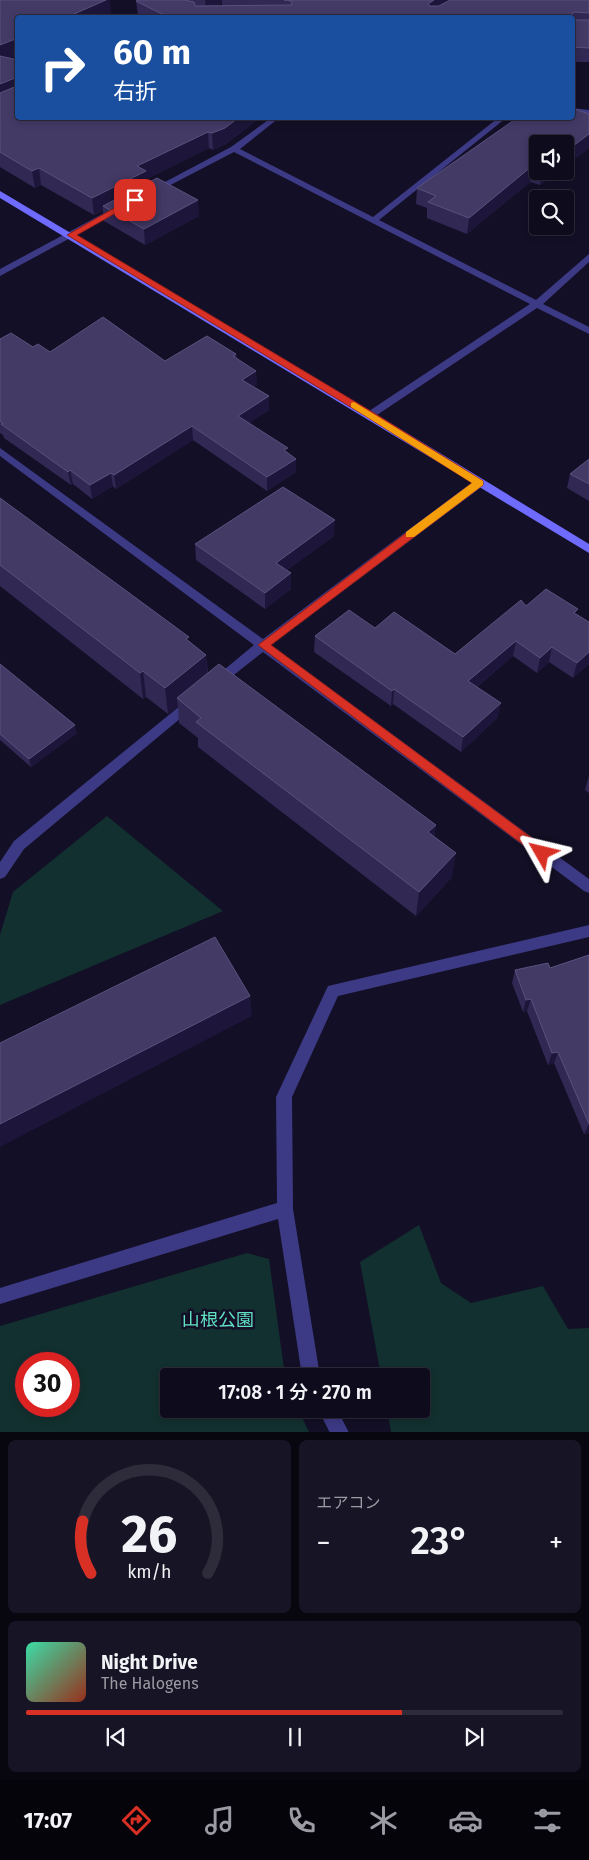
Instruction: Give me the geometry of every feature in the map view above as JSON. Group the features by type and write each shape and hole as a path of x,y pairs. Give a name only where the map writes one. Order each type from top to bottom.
{"street":[{"path":"575,110 589,112"},
{"path":"147,194 234,149 272,120"},
{"path":"374,220 499,120"},
{"path":"234,149 589,331"},
{"path":"0,194 370,415 589,549"},
{"path":"0,273 129,203"},
{"path":"370,415 537,304 589,256"},
{"path":"0,452 589,887"},
{"path":"0,873 19,845 263,645 479,483"},
{"path":"310,1368 284,1209 284,1097 333,990 589,931"},
{"path":"0,1296 284,1209"},
{"path":"332,1418 340,1432"}],"green space":[{"path":"107,816 223,911 0,1005 0,935 13,892"},
{"path":"419,1225 441,1283 471,1303 543,1286 568,1329 589,1328 589,1432 391,1432 389,1418 430,1418 430,1368 380,1368 360,1262"},
{"name":"山根公園","path":"247,1253 269,1259 284,1368 160,1368 160,1418 302,1418 309,1432 0,1432 0,1326"}],"building":[{"path":"0,0 106,0 72,15 15,15 15,39 0,45"},
{"path":"184,0 194,2 195,6 292,5 292,2 288,0 434,0 428,4 430,6 439,6 450,0 589,0 589,13 574,12 572,15 164,15 136,1"},
{"path":"575,20 589,20 589,48 575,47"},
{"path":"0,56 15,59 15,78 0,84"},
{"path":"15,87 15,120 235,120 225,128 212,133 208,132 137,166 146,171 92,198 39,168 32,171 0,152 0,93"},
{"path":"575,109 589,114 589,134 574,145 574,135 529,135 529,168 469,218 428,202 436,196 417,188 514,120 575,120"},
{"path":"157,178 198,200 144,229 103,206"},
{"path":"103,317 165,361 207,336 236,354 233,356 256,371 242,380 269,396 238,416 288,448 284,450 296,459 267,477 192,426 114,475 111,473 90,485 70,470 68,472 1,424 3,423 0,421 0,339 11,333 33,347 38,344 50,352"},
{"path":"589,459 589,484 570,474"},
{"path":"283,487 335,520 276,563 291,573 265,593 195,544"},
{"path":"0,498 189,637 186,639 206,655 165,688 143,671 140,673 0,565"},
{"path":"546,589 578,609 574,613 589,622 589,652 577,663 552,647 540,658 516,641 468,681 501,703 463,737 394,689 392,691 315,636 349,610 375,628 394,612 455,654 521,600 526,606"},
{"path":"0,664 75,725 29,759 0,734"},
{"path":"219,664 436,825 428,832 456,853 419,892 196,722 201,718 177,698"},
{"path":"215,937 250,996 0,1124 0,1043"},
{"path":"589,955 589,1124 558,1052 552,1053 531,999 526,1000 515,970 548,963 550,968"}],"slow traffic":[{"path":"354,405 479,483 410,535"}],"route":[{"path":"135,200 86,225 71,235 479,483 263,645 542,853"}]}
